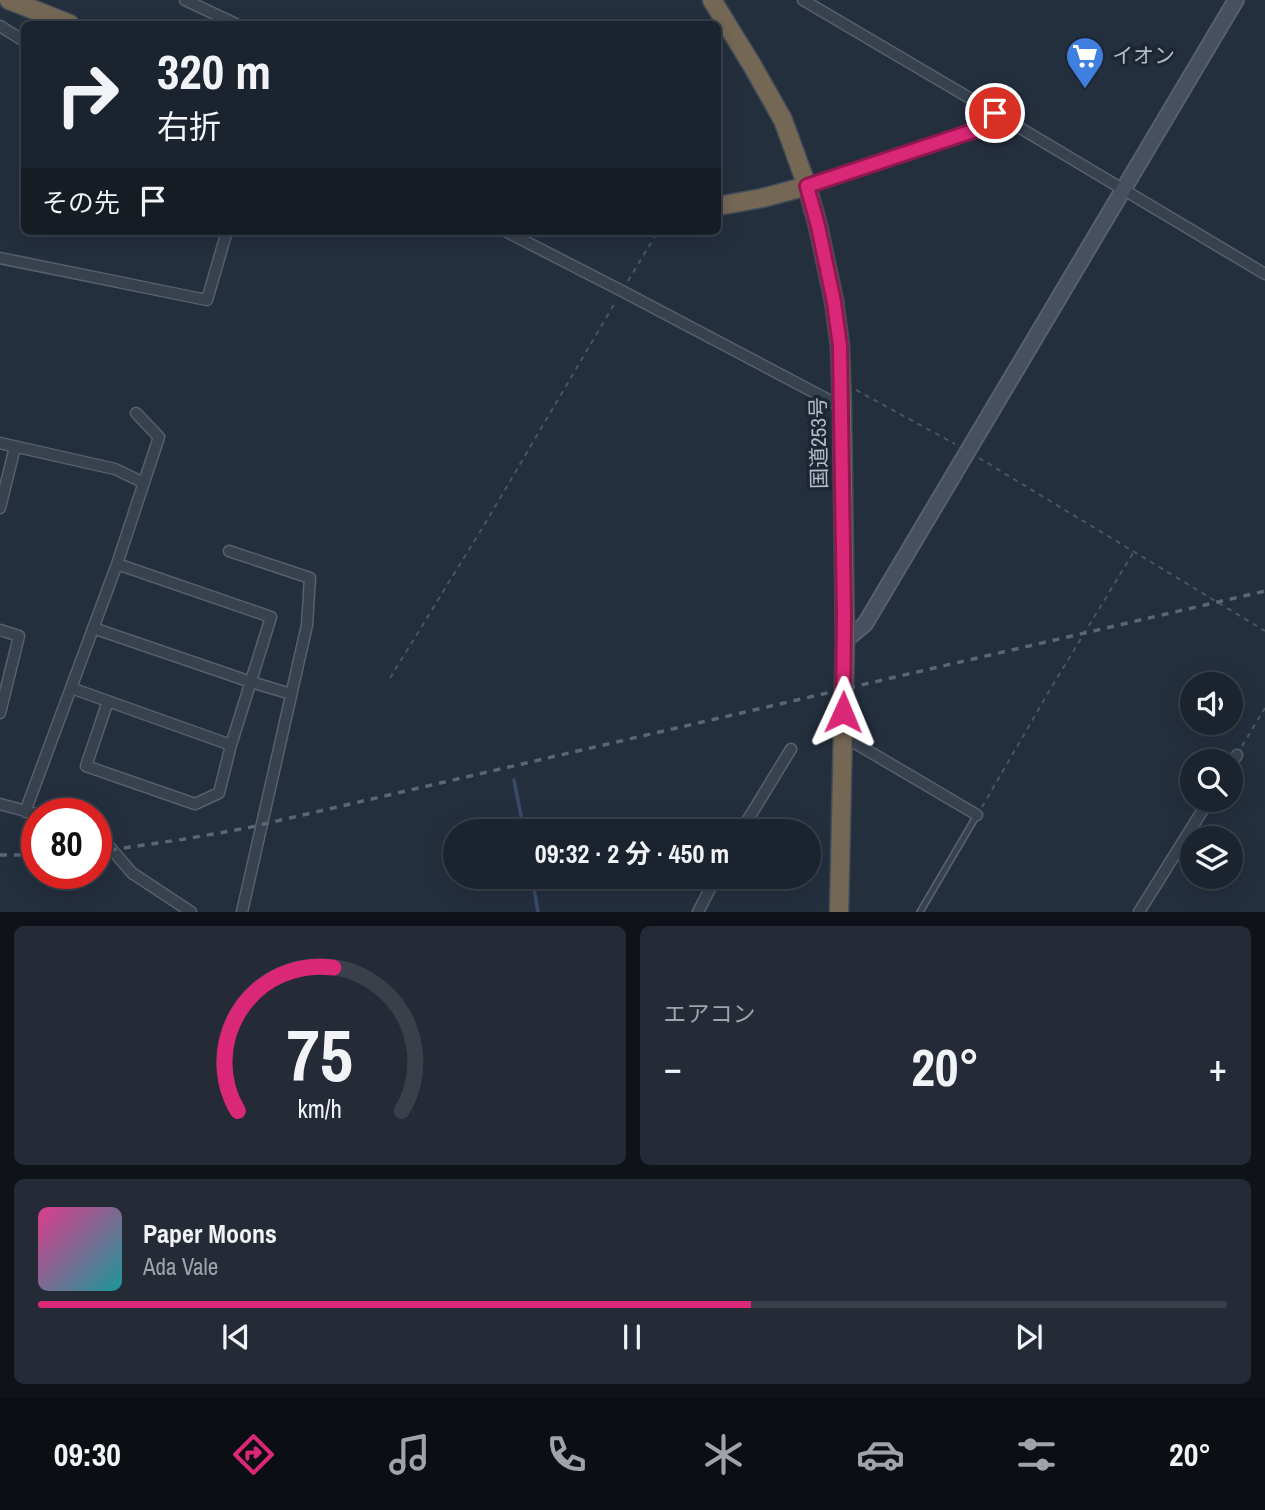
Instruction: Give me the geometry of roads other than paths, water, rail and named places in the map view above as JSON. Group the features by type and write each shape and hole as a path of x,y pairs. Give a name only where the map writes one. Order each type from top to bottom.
{"highway":[{"path":"9,0 62,21"},
{"name":"国道253号","path":"712,0 783,120 807,186 834,302 840,346 842,407 845,641 839,912"},
{"path":"721,205 807,186"}],"street":[{"path":"185,0 230,21"},
{"path":"803,0 1265,274"},
{"path":"845,641 865,624 1236,0"},
{"path":"0,26 21,39"},
{"path":"0,258 207,300 226,235"},
{"path":"513,235 842,407"},
{"path":"29,798 117,564 159,437 136,412"},
{"path":"0,443 115,469 144,483"},
{"path":"0,508 15,447"},
{"path":"229,551 310,578 307,625 242,912"},
{"path":"108,701 86,766 195,804 219,793 271,617 117,564"},
{"path":"93,628 291,694"},
{"path":"0,630 19,636 0,713"},
{"path":"71,688 231,746"},
{"path":"843,736 978,815"},
{"path":"748,819 791,749"},
{"path":"0,804 21,810"},
{"path":"1139,912 1202,812"},
{"path":"112,850 132,873 191,912"},
{"path":"698,912 710,889"}],"lane":[{"path":"807,186 988,126 995,113"},
{"path":"920,912 978,815"}],"waterway":[{"path":"514,780 522,819"},
{"path":"534,889 538,912"}],"railway":[{"path":"112,850 247,828 1265,591"},
{"path":"0,855 21,855"}],"place":[{"name":"イオン","path":"1085,90"}]}
